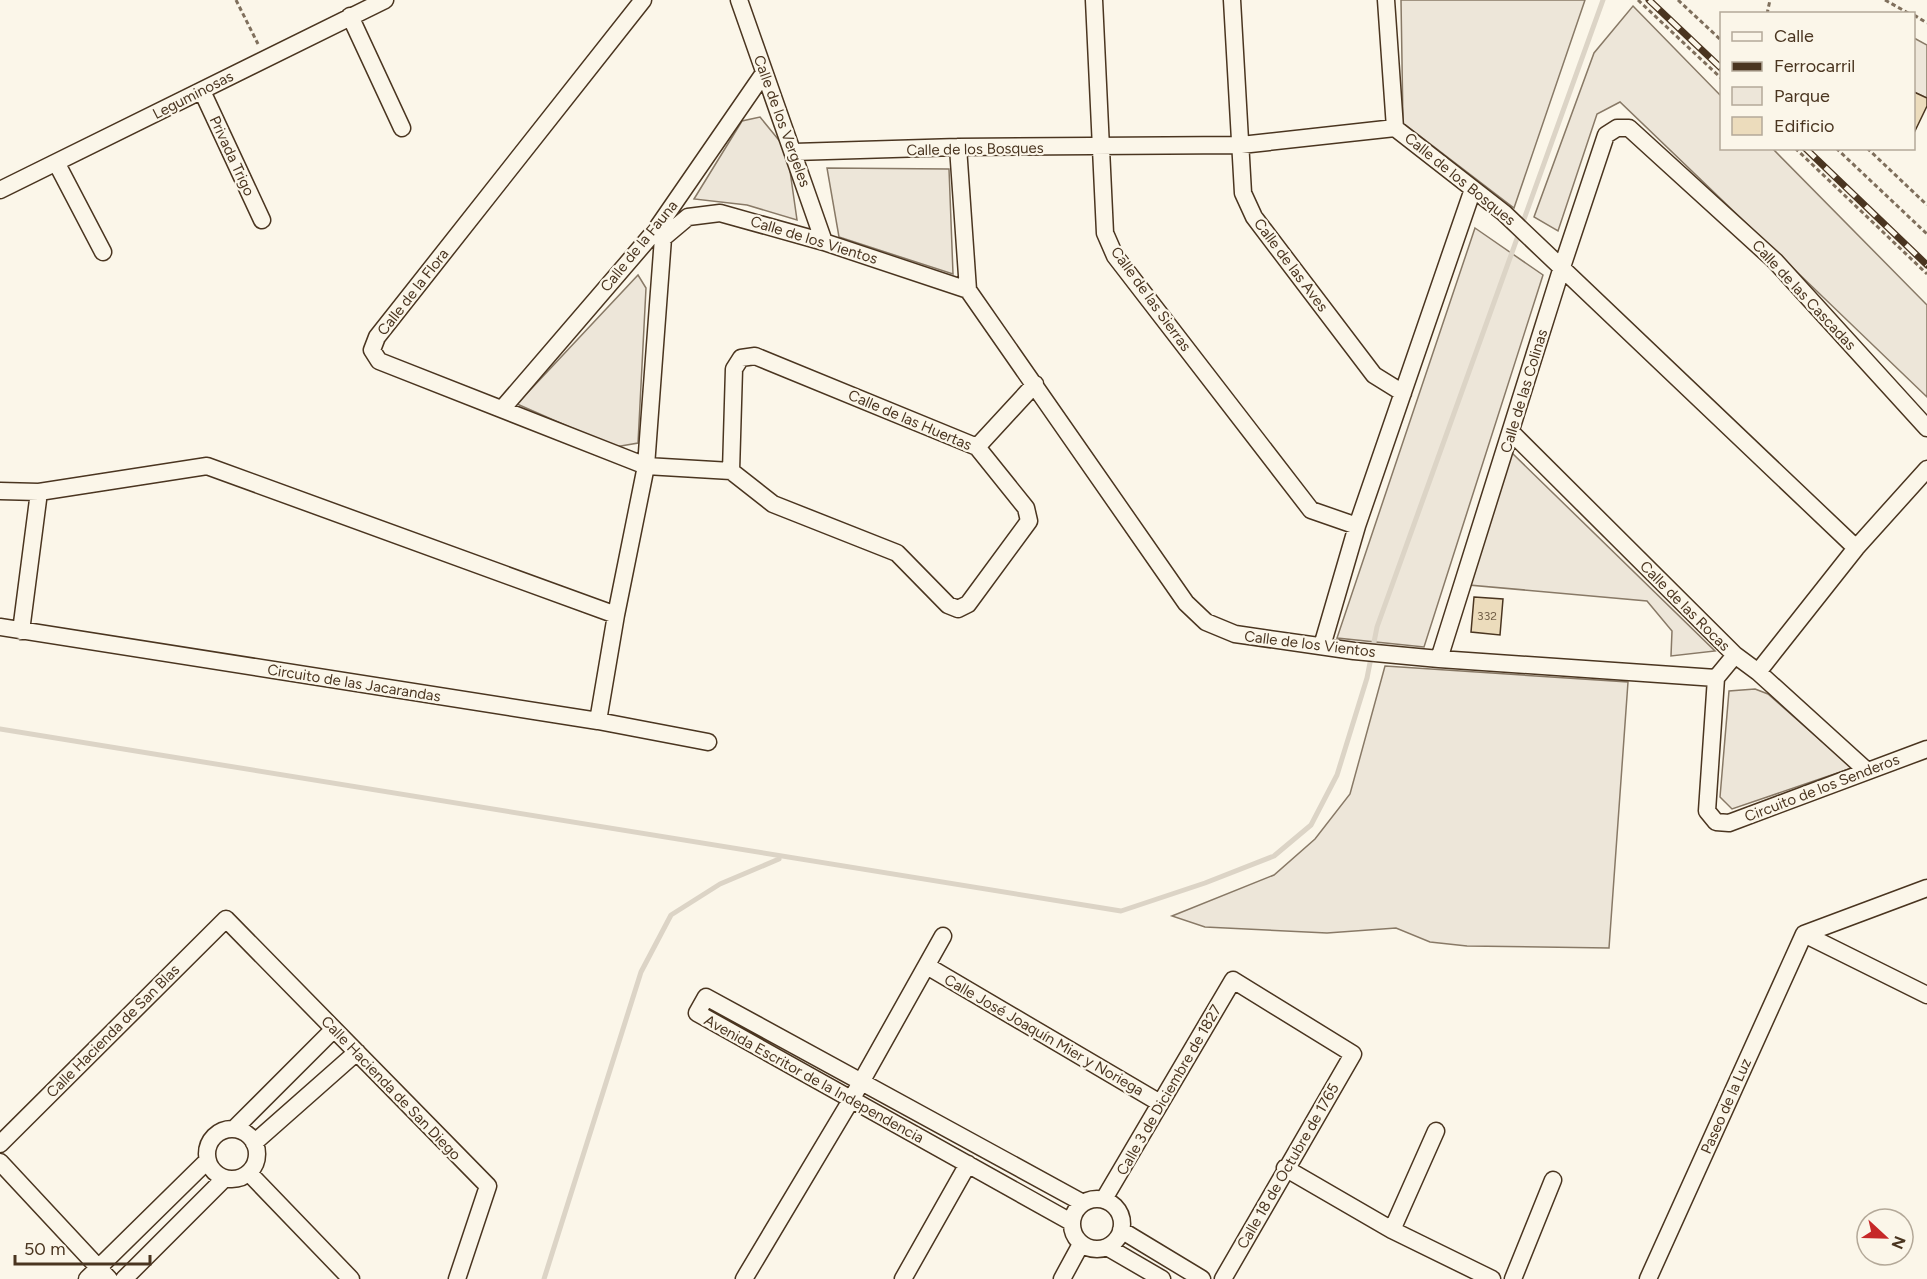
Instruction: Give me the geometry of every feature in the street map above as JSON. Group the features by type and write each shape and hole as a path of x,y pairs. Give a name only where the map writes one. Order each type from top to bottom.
{"street":[{"name":"Leguminosas","path":"0,190 57,164 385,0"},
{"name":"Calle de la Flora","path":"644,0 377,337 372,350 379,361 646,466"},
{"name":"Calle de los Vergeles","path":"739,0 824,242"},
{"name":"Calle de las Sierras","path":"1094,0 1105,233 1116,256 1311,510 1357,526"},
{"name":"Calle de las Aves","path":"1232,0 1243,193 1254,217 1374,375 1403,393"},
{"path":"1386,0 1395,128"},
{"path":"350,16 402,128"},
{"name":"Calle de la Fauna","path":"502,409 659,234 764,73"},
{"name":"Privada Trigo","path":"202,91 262,220"},
{"name":"Calle de los Bosques","path":"794,152 958,147 1101,148 1241,145 1395,128 1504,213 1536,242 1856,548"},
{"name":"Calle de las Colinas","path":"1439,659 1512,433 1562,267 1606,135 1617,128"},
{"name":"Calle de las Cascadas","path":"1617,128 1629,128 1775,261 1927,428"},
{"path":"958,147 968,291"},
{"path":"57,164 103,252"},
{"path":"1322,646 1357,526 1473,189"},
{"name":"Calle de los Vientos","path":"659,234 688,217 720,213 824,242 968,291 1186,603 1206,622 1235,634 1354,651 1716,678"},
{"path":"598,721 616,615 646,466 659,234"},
{"name":"Calle de las Huertas","path":"755,356 977,447 1026,508 1029,521 968,604 958,609 948,605 897,553 773,504 731,471 734,369 741,358 755,356"},
{"path":"977,447 1035,384"},
{"name":"Calle de las Rocas","path":"1512,433 1735,656 1758,672 1866,770"},
{"path":"0,491 39,492 207,466 616,615"},
{"path":"646,466 731,471"},
{"path":"1758,672 1856,548 1927,469"},
{"path":"21,631 39,492"},
{"name":"Circuito de las Jacarandas","path":"0,627 598,721 708,742"},
{"path":"1716,678 1735,656"},
{"name":"Circuito de los Senderos","path":"1716,678 1707,811 1716,822 1729,823 1927,749"},
{"path":"1804,934 1927,888"},
{"name":"Calle Hacienda de San Diego","path":"226,919 488,1186 457,1279"},
{"name":"Calle Hacienda de San Blas","path":"0,1144 226,919"},
{"path":"1804,934 1927,995"},
{"name":"Paseo de la Luz","path":"1648,1279 1804,934"},
{"path":"744,1279 851,1100 943,936"},
{"name":"Calle José Joaquín Mier y Noriega","path":"927,966 1160,1103"},
{"name":"Calle 3 de Diciembre de 1827","path":"1104,1199 1233,980"},
{"name":"Calle 18 de Octubre de 1765","path":"1223,1279 1285,1168 1353,1054 1233,980"},
{"name":"Avenida Escritor de la Independencia","path":"1071,1222 697,1013 706,997 1083,1203"},
{"path":"234,1129 246,1133 254,1143 257,1159 249,1173 233,1180 216,1175 207,1161 207,1147 215,1135 234,1129 334,1029"},
{"path":"254,1143 357,1052"},
{"path":"1392,1230 1436,1131"},
{"path":"0,1162 98,1275 207,1161"},
{"path":"903,1279 968,1164"},
{"path":"1285,1168 1392,1230 1492,1279"},
{"path":"249,1173 351,1279"},
{"path":"124,1279 224,1179"},
{"path":"1513,1279 1553,1180"},
{"path":"1089,1199 1104,1199 1111,1203 1120,1215 1121,1230 1113,1243 1107,1246 1098,1249 1081,1244 1076,1238 1071,1222 1075,1211 1089,1199"},
{"path":"1121,1230 1202,1279"},
{"path":"1062,1279 1081,1244"},
{"path":"1107,1246 1162,1279"}],"path":[{"path":"236,0 265,58"},
{"path":"1638,0 1720,77"},
{"path":"1885,0 1908,12"},
{"path":"1680,1 1720,38"},
{"path":"1797,150 1927,274"},
{"path":"1838,150 1927,234"},
{"path":"1870,150 1927,205"}],"green space":[{"path":"1401,0 1585,0 1514,208 1403,123"},
{"path":"1633,6 1720,95 1720,150 1774,150 1927,305 1927,397 1620,102 1597,114 1558,231 1534,217 1594,53"},
{"path":"1915,39 1927,45 1927,98 1915,92"},
{"path":"760,117 787,150 797,220 747,205 694,199 742,121"},
{"path":"827,168 949,169 953,274 839,237"},
{"path":"1475,228 1543,275 1424,647 1337,638"},
{"path":"638,275 646,288 638,443 615,447 517,404"},
{"path":"1512,453 1715,651 1671,656 1672,631 1647,601 1469,585"},
{"path":"1385,666 1628,682 1609,948 1467,946 1430,942 1396,928 1327,933 1205,927 1172,916 1274,875 1315,839 1350,794"},
{"path":"1755,689 1768,694 1852,768 1732,809 1720,797 1729,691"}],"building":[{"path":"1915,92 1927,98 1927,106 1915,131"},
{"path":"1474,597 1503,599 1500,635 1471,632"}],"waterway":[{"path":"0,729 1121,911 1205,883 1274,856 1311,825 1337,775 1367,678 1377,627 1603,0"},
{"path":"544,1279 641,972 671,915 720,884 779,859"}],"railway":[{"path":"1649,0 1720,67"},
{"path":"1807,150 1927,265"}]}
